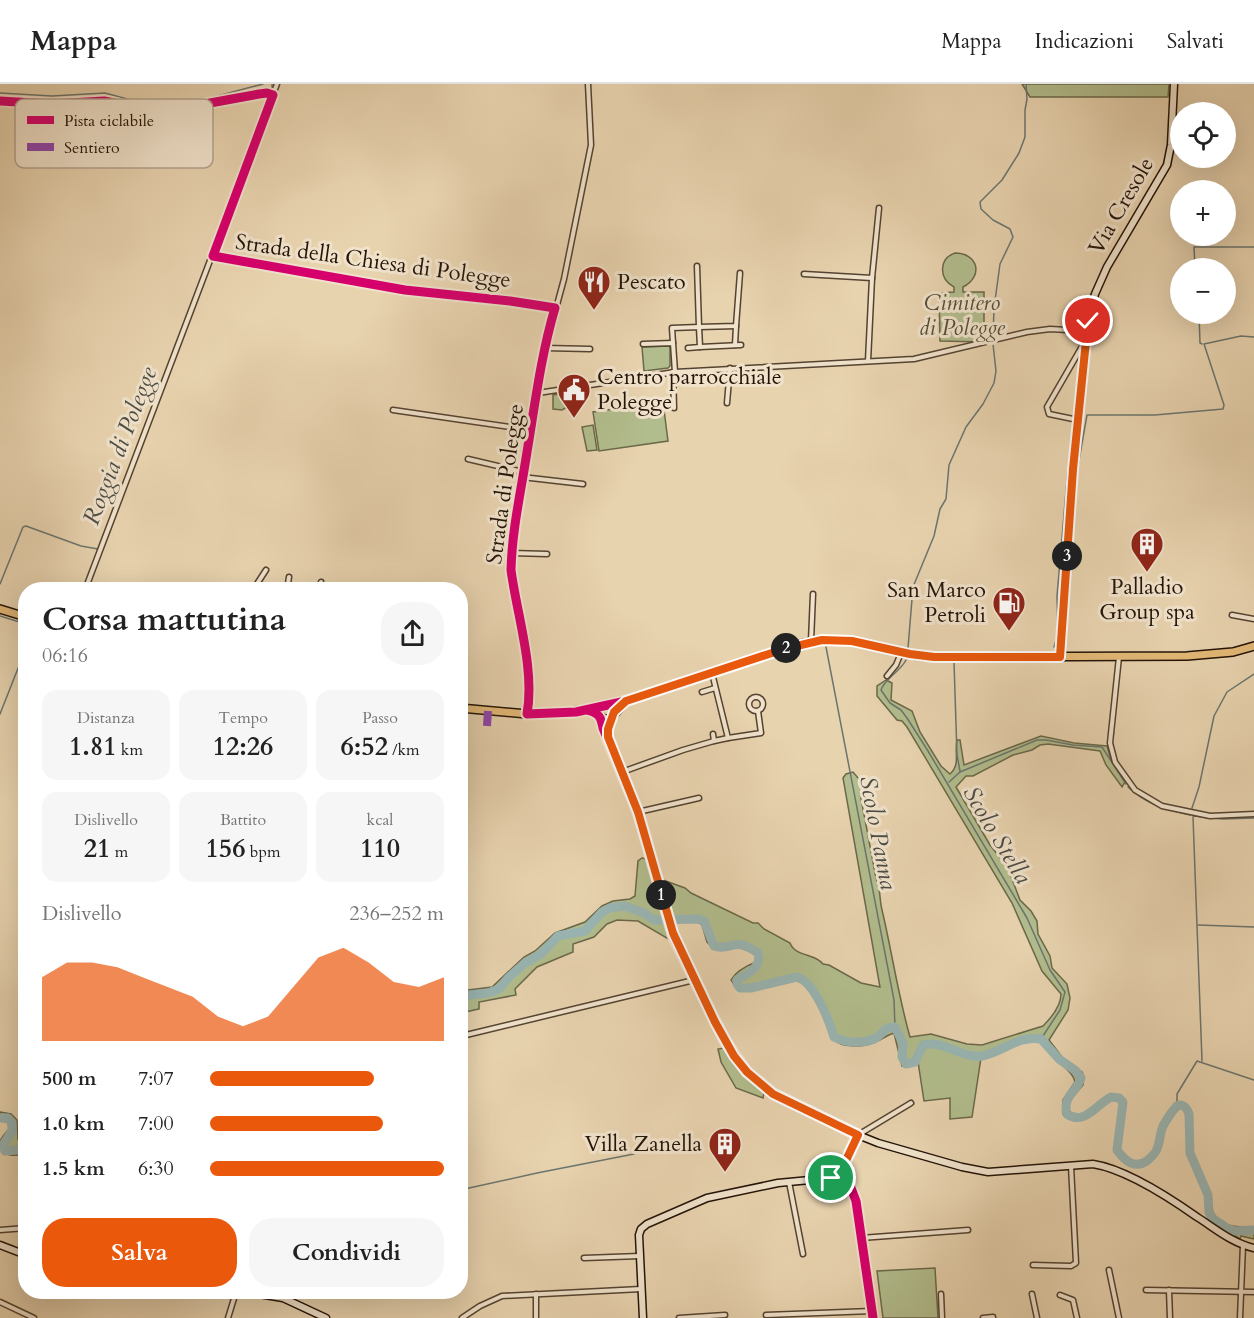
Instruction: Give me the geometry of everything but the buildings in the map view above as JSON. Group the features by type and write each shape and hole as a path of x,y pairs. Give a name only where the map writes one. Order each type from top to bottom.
{"main road":[{"path":"0,609 18,615"},
{"path":"468,709 527,714 587,710 626,701 811,641 829,639 848,640 934,657 1221,654 1254,646"},
{"path":"587,710 605,720 626,701"},
{"path":"605,706 611,706 613,715"},
{"path":"600,716 605,706"}],"street":[{"name":"Strada della Chiesa di Polegge","path":"88,582 277,84"},
{"name":"Strada di Polegge","path":"527,714 530,703 524,648 510,570 511,553 522,474 545,348 564,279 591,145 588,84"},
{"name":"Via Cresole","path":"1060,657 1073,469 1086,331 1102,277 1159,182 1169,159 1174,84"},
{"path":"868,361 872,278 879,208"},
{"name":"Strada della Chiesa di Polegge","path":"213,256 405,290 555,308"},
{"path":"697,266 700,347"},
{"path":"735,345 740,273"},
{"path":"804,274 872,278"},
{"path":"674,408 672,328 736,326"},
{"path":"538,393 674,372 914,359 1027,332 1050,329 1086,331"},
{"name":"Via Cresole","path":"1078,420 1049,414 1047,407 1084,342"},
{"path":"643,344 673,343"},
{"path":"688,348 741,345"},
{"path":"545,348 590,350"},
{"path":"726,403 730,368"},
{"name":"Strada di Polegge","path":"393,410 530,430"},
{"name":"Strada di Polegge","path":"468,459 522,474 583,484"},
{"name":"Strada di Polegge","path":"511,553 547,554"},
{"path":"258,582 266,570"},
{"path":"288,582 289,576"},
{"path":"811,641 813,594"},
{"path":"1232,615 1254,619"},
{"path":"887,676 896,665 902,652"},
{"path":"1119,656 1110,743 1115,762 1135,790 1162,806 1210,816 1254,814"},
{"path":"712,672 728,738"},
{"path":"702,692 715,688"},
{"path":"530,703 539,714"},
{"path":"622,772 714,741 761,733 758,711"},
{"path":"608,737 607,733 613,715"},
{"path":"600,716 638,812 673,933 694,980 734,1056 747,1072 773,1094 858,1135 907,1152 977,1171 1093,1164 1118,1171 1182,1208 1226,1238 1254,1248"},
{"path":"712,734 714,741"},
{"path":"638,812 699,798"},
{"path":"468,1035 694,980"},
{"path":"643,1318 639,1235 641,1229 647,1224 707,1198 789,1182 831,1178 840,1173 858,1135 911,1103"},
{"path":"1033,1265 1071,1266 1076,1263 1071,1166"},
{"path":"840,1173 851,1188 856,1201 873,1318"},
{"path":"789,1182 803,1254"},
{"path":"0,1230 18,1229"},
{"path":"861,1238 968,1230"},
{"path":"0,1245 18,1252"},
{"path":"1240,1318 1243,1245"},
{"path":"584,1258 640,1256"},
{"path":"1109,1270 1119,1318"},
{"path":"462,1318 480,1306 502,1296 642,1289"},
{"path":"1146,1290 1254,1292"},
{"path":"1169,1290 1170,1318"},
{"path":"941,1293 942,1318"},
{"path":"536,1294 536,1318"},
{"path":"1032,1294 1037,1318"},
{"path":"1060,1295 1074,1300 1077,1318"},
{"path":"228,1318 234,1299"},
{"path":"286,1299 326,1318"},
{"path":"0,1302 34,1318"},
{"path":"306,1309 315,1318"},
{"path":"766,1316 872,1311"},
{"path":"679,1318 725,1315"},
{"path":"983,1318 993,1317"}],"green space":[{"path":"1022,84 1169,84 1168,97 1030,97"},
{"name":"Cimitero di Polegge","path":"955,253 969,257 975,266 974,277 963,287 963,292 984,292 984,342 940,341 939,293 954,292 954,287 945,279 942,269 949,256"},
{"path":"670,346 670,366 668,368 644,371 642,347"},
{"path":"565,393 567,407 562,410 553,409 553,395"},
{"path":"663,402 668,441 599,451 593,412"},
{"path":"593,425 597,450 587,451 582,427"},
{"path":"886,680 892,683 891,700 912,711 920,732 941,766 950,774 956,762 957,740 960,740 964,765 1041,736 1074,743 1107,746 1111,760 1125,782 1122,787 1106,765 1100,751 1048,744 1013,755 973,776 966,776 956,787 990,845 1007,866 1020,900 1037,921 1038,934 1050,956 1052,968 1067,984 1070,998 1068,1010 1049,1040 1062,1057 1082,1072 1084,1077 1083,1085 1066,1105 1070,1114 1077,1115 1079,1120 1063,1114 1063,1100 1075,1082 1072,1076 1043,1043 1030,1040 981,1058 972,1117 950,1119 950,1098 924,1101 918,1062 902,1066 894,1033 864,1045 841,1044 833,1039 827,1021 803,982 794,981 746,991 739,989 731,980 742,969 756,962 758,956 736,947 714,949 707,942 702,925 696,921 673,923 660,879 685,888 753,923 758,923 764,929 790,943 796,951 815,958 861,983 880,987 843,778 846,774 853,772 859,779 860,786 866,786 866,791 860,793 881,906 910,1037 931,1034 967,1044 982,1045 1043,1026 1057,1007 1061,994 1042,971 1012,903 907,727 902,721 897,720 877,696 877,686"},
{"path":"642,858 646,859 670,940 638,921 617,920 607,924 594,937 573,944 573,952 537,967 515,989 516,995 479,1002 479,1009 468,1011 468,990 492,987 524,957 535,951 555,933 585,922 602,906 635,896 638,861"},
{"path":"724,1048 744,1075 764,1092 763,1098 736,1088 721,1062 718,1049"},
{"path":"0,1112 11,1114 17,1120 18,1155 10,1155 3,1151 0,1142 9,1129 8,1122 0,1121"},
{"path":"1211,1206 1217,1218 1227,1225 1254,1227 1254,1239 1241,1236 1240,1239 1219,1226 1208,1215"},
{"path":"935,1268 938,1318 883,1318 877,1271"}],"waterway":[{"path":"203,99 263,84"},
{"name":"Scolo Stella","path":"993,338 994,308 1000,264 1013,237 1010,229 993,220 981,209 980,202 1002,180 1019,153 1025,137 1026,84"},
{"path":"0,93 52,96 105,93 127,99"},
{"name":"Roggia di Polegge","path":"233,194 269,99"},
{"name":"Roggia di Polegge","path":"212,251 223,220"},
{"path":"1195,258 1194,247 1254,247"},
{"name":"Roggia di Polegge","path":"185,322 209,258"},
{"path":"1199,324 1200,343 1202,344"},
{"path":"1078,466 1087,415 1155,415 1223,409 1224,405 1204,344 1241,336 1254,337"},
{"name":"Roggia di Polegge","path":"117,501 177,343"},
{"name":"Scolo Stella","path":"908,648 913,587 934,536 940,509 946,499 949,465 966,427 983,404 994,383 996,371 993,344"},
{"path":"1054,647 1058,634 1057,596 1068,468"},
{"name":"Roggia di Polegge","path":"0,584 23,527 26,526 81,546 98,549 107,526"},
{"name":"Roggia di Polegge","path":"0,616 18,622"},
{"name":"Scolo Panna","path":"826,647 894,1000 895,1027"},
{"name":"Scolo Stella","path":"906,660 881,690 890,703 901,710 928,751 1027,918 1050,970 1065,992 1060,1010 1041,1039"},
{"path":"954,662 957,755 960,771"},
{"name":"Roggia di Polegge","path":"0,714 18,668"},
{"path":"1192,808 1199,787 1214,716 1227,692 1254,674"},
{"path":"949,782 960,772 1037,740 1046,740 1102,747 1126,784"},
{"path":"1128,787 1149,802 1190,815"},
{"path":"1202,1061 1193,817 1254,818"},
{"path":"468,995 499,989 508,978 525,963 541,954 558,936 585,931 602,912 610,908 625,906 644,913 654,920 698,919 704,921 714,946 725,947 738,944 758,953 756,966 737,980 740,988 751,988 797,977 803,980 815,994 825,1012 834,1037 849,1042 864,1042 874,1039 888,1028 895,1027 903,1043 902,1057 906,1064 915,1062 923,1045 938,1045 967,1055 982,1056 1025,1039 1041,1039 1081,1078 1068,1098 1067,1114 1079,1118 1090,1113 1111,1097 1119,1098 1123,1102 1117,1150 1131,1163 1143,1163 1153,1155 1166,1121 1177,1106 1183,1106 1189,1114 1190,1153 1208,1195 1209,1212 1212,1218 1235,1231 1254,1230"},
{"path":"1198,925 1254,927"},
{"path":"1177,1106 1177,1094 1197,1061 1254,1080"},
{"path":"0,1118 8,1118 12,1123 12,1131 3,1145 5,1151 18,1150"},
{"path":"468,1188 634,1154"}],"marked path":[{"path":"487,726 488,711"}],"cycle path":[{"path":"213,102 267,93 273,95 213,256 405,290 555,308 539,380 513,540 511,570 529,679 527,714 576,712 626,701"},
{"path":"0,101 15,102"},
{"path":"587,710 597,714 600,718 638,812 674,938 725,1041 747,1072 773,1093 858,1135 840,1173 851,1188 856,1201 873,1318"}],"place":[{"name":"Pescato","path":"594,311"},
{"name":"Centro parrocchiale Polegge","path":"574,419"},
{"name":"Palladio Group spa","path":"1147,573"},
{"name":"San Marco Petroli","path":"1009,632"},
{"name":"Villa Zanella","path":"725,1173"}],"route":[{"path":"831,1178 840,1173 858,1135 773,1094 747,1072 734,1056 694,980 673,933 638,812 608,737 609,723 614,712 626,701 799,644 816,641 848,640 934,657 1060,657 1073,469 1084,342 1088,321"}]}
